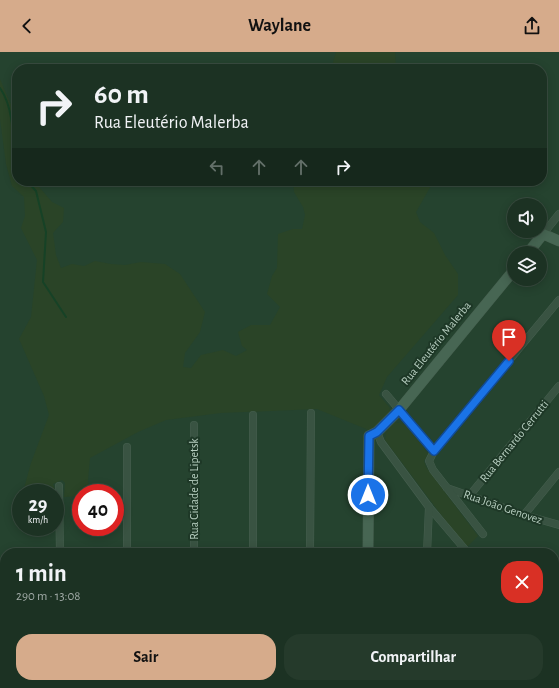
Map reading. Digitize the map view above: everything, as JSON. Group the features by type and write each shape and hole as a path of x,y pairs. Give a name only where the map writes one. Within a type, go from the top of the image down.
{"street":[{"path":"547,225 559,214"},
{"path":"547,236 559,241"},
{"name":"Rua Eleutério Malerba","path":"368,548 368,438 377,432 399,410 507,279"},
{"path":"483,534 447,488 429,461 434,451 559,300"},
{"name":"Rua Bernardo Cerrutti","path":"470,495 559,386"},
{"path":"386,394 434,451"},
{"path":"310,548 311,413"},
{"path":"253,415 253,548"},
{"name":"Rua Cidade de Lipetsk","path":"194,425 194,548"},
{"path":"377,432 381,442 429,507 464,548"},
{"path":"127,447 127,548"},
{"path":"524,515 559,472"},
{"name":"Rua João Genovez","path":"447,488 524,515 559,525"},
{"path":"427,548 429,507"},
{"path":"60,536 60,548"}],"green space":[{"path":"336,52 395,52 396,64 332,64"},
{"path":"0,79 12,107 12,186 6,164 0,119"},
{"path":"12,186 38,186 52,202 64,208 63,222 53,233 56,255 61,268 72,264 84,266 95,261 125,265 141,262 165,264 180,274 205,312 200,332 185,353 183,367 191,368 201,355 223,350 236,356 247,350 242,346 238,332 251,325 270,325 280,307 267,294 272,276 277,268 278,234 293,229 302,229 305,215 303,207 294,192 293,186 431,186 416,212 420,222 434,233 445,255 458,274 458,295 387,377 379,395 390,408 388,416 371,431 317,409 221,413 166,420 138,432 90,458 89,484 72,484 72,497 64,497 65,483 62,480 53,484 25,484 31,463 49,415 44,396 19,339 31,317 37,260 21,228 25,216 24,197"},
{"path":"393,423 405,425 414,432 428,454 424,461 426,467 478,536 466,548 385,440 386,433"}],"waterway":[{"path":"0,88 5,96 12,124"},
{"path":"32,186 36,191 46,232 43,282 66,317"}],"route":[{"path":"368,495 368,438 371,434 377,432 399,410 434,451 509,361"}]}
